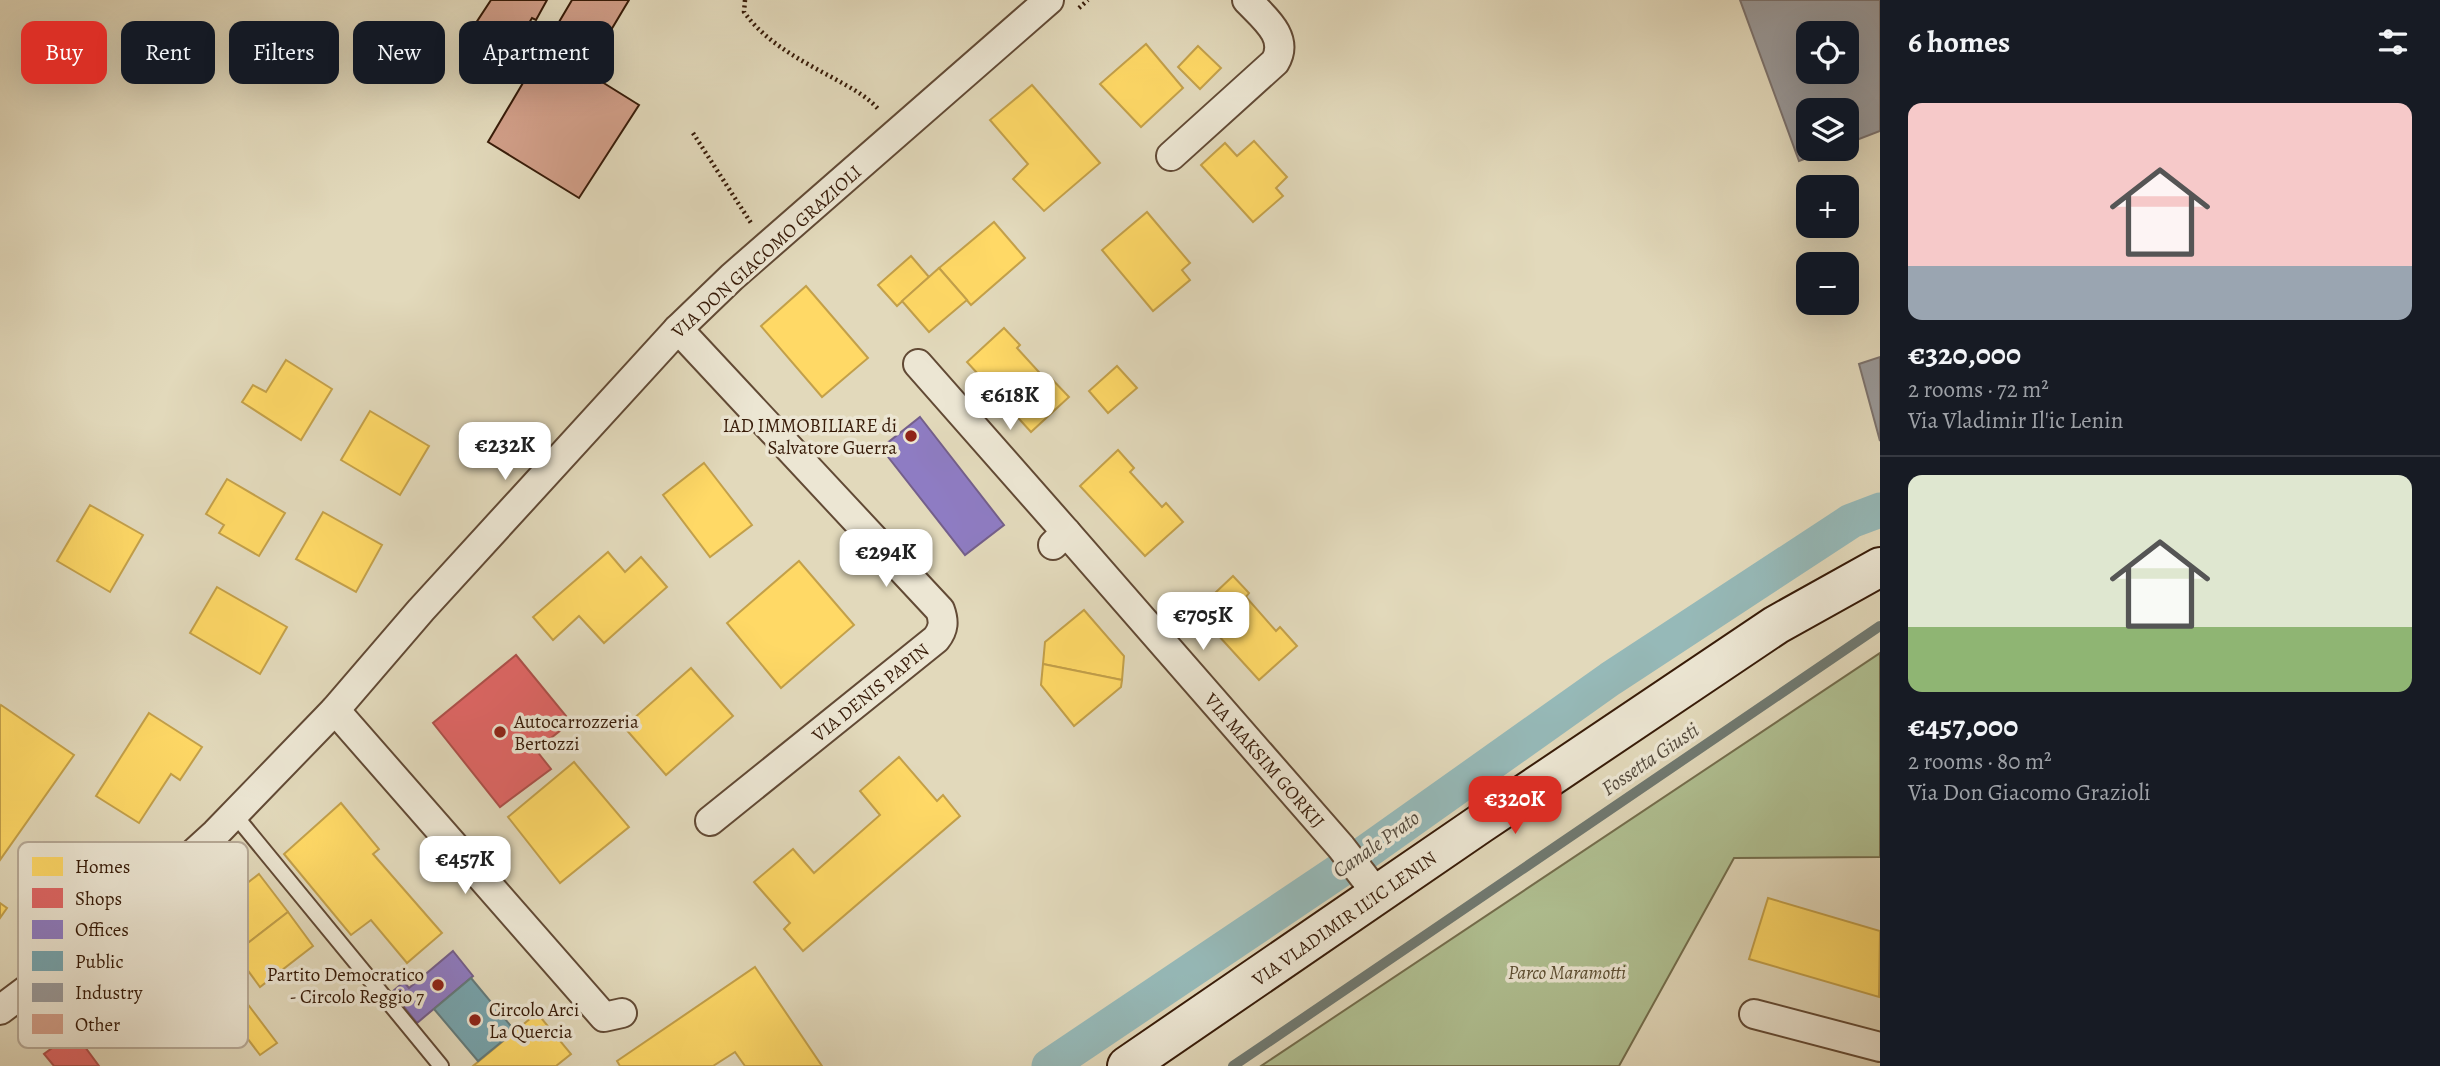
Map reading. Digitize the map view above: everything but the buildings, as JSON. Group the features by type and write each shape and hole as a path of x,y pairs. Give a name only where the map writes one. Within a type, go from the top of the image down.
{"main road":[{"name":"VIA VLADIMIR IL'IC LENIN","path":"1127,1066 1369,883 1776,625 1880,567"}],"street":[{"name":"VIA DON GIACOMO GRAZIOLI","path":"204,842 335,710 430,600 678,330 767,247 1049,0"},
{"path":"1171,156 1275,62 1279,55 1279,38 1275,30 1247,0"},
{"name":"VIA DENIS PAPIN","path":"678,330 940,610 943,618 941,632 936,639 710,821"},
{"name":"VIA MAKSIM GORKIJ","path":"918,364 1059,538 1341,847 1369,883"},
{"path":"335,710 604,1017 622,1013"},
{"name":"VIA DON GIACOMO GRAZIOLI","path":"0,1010 18,996"},
{"path":"1754,1014 1880,1047"}],"lane":[{"path":"234,814 441,1066"}],"path":[{"path":"745,0 744,12 756,29 802,61 871,100 897,133"},
{"path":"693,133 767,247"}],"green space":[{"name":"Parco Maramotti","path":"1880,653 1880,857 1734,858 1619,1066 1261,1066"}],"waterway":[{"name":"Canale Prato","path":"1049,1066 1342,869 1610,679 1851,521 1880,510"},
{"name":"Fossetta Giusti","path":"1233,1066 1880,626"}],"place":[{"name":"IAD IMMOBILIARE di Salvatore Guerra","path":"911,436"},
{"name":"Autocarrozzeria Bertozzi","path":"500,732"},
{"name":"Partito Democratico - Circolo Reggio 7","path":"438,985"},
{"name":"Circolo Arci La Quercia","path":"475,1020"}]}
